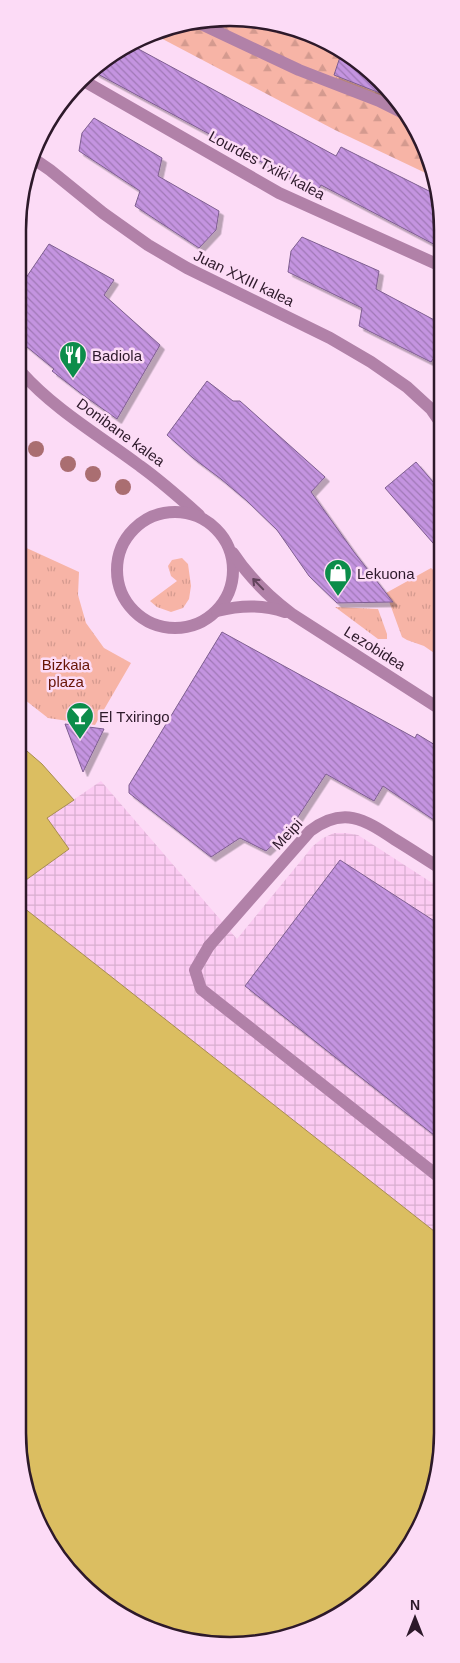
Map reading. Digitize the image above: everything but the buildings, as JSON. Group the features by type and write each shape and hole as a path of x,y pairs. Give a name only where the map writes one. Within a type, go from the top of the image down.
{"street":[{"path":"209,28 299,70 394,109"},
{"name":"Lourdes Txiki kalea","path":"89,84 279,193 434,263"},
{"name":"Juan XXIII kalea","path":"38,162 102,213 148,245 187,268 330,338 371,362 407,387 434,413"},
{"name":"Donibane kalea","path":"26,377 89,431 140,466 203,518"},
{"path":"170,511 187,512 203,518 224,537 230,549 233,565 232,582 227,597 217,611 194,625 181,628 166,628 152,624 139,617 128,606 121,594 117,580 116,565 119,551 127,535 139,523 154,515 170,511"},
{"name":"Lezobidea","path":"230,549 242,567 257,583 292,614 434,705"},
{"name":"Lezobidea","path":"217,611 235,606 254,606 274,608 292,614"},
{"name":"Meipi","path":"434,864 370,823 360,819 349,818 328,820 310,831 209,946 195,970 201,989 434,1173"}],"shaded area":[{"path":"26,750 42,764 74,800 47,818 69,849 26,880"},
{"path":"101,781 237,939 313,846 323,838 334,833 358,835 434,884 434,1231 26,910 26,880 68,849 47,818"},
{"path":"26,910 434,1231 434,1433 432,1460 427,1486 413,1523 392,1557 354,1595 320,1616 308,1621 270,1633 230,1637 190,1633 152,1621 140,1616 106,1595 86,1577 68,1557 47,1523 42,1511 30,1473 26,1433"}],"green space":[{"path":"230,26 257,28 283,33 320,47 354,68 392,106 413,140 426,173 335,130 161,38 190,30"},
{"name":"Bizkaia plaza","path":"26,548 79,572 78,595 86,623 104,648 131,663 95,725 48,718 26,701"},
{"path":"182,558 188,564 191,586 189,599 183,608 171,612 157,607 150,601 177,581 171,576 168,566 172,560"},
{"path":"431,568 434,571 434,653 424,646 402,637 386,593"},
{"path":"335,607 378,609 387,639 378,639"}],"place":[{"name":"Badiola","path":"73,379"},
{"name":"Lekuona","path":"338,597"},
{"name":"El Txiringo","path":"80,740"}]}
